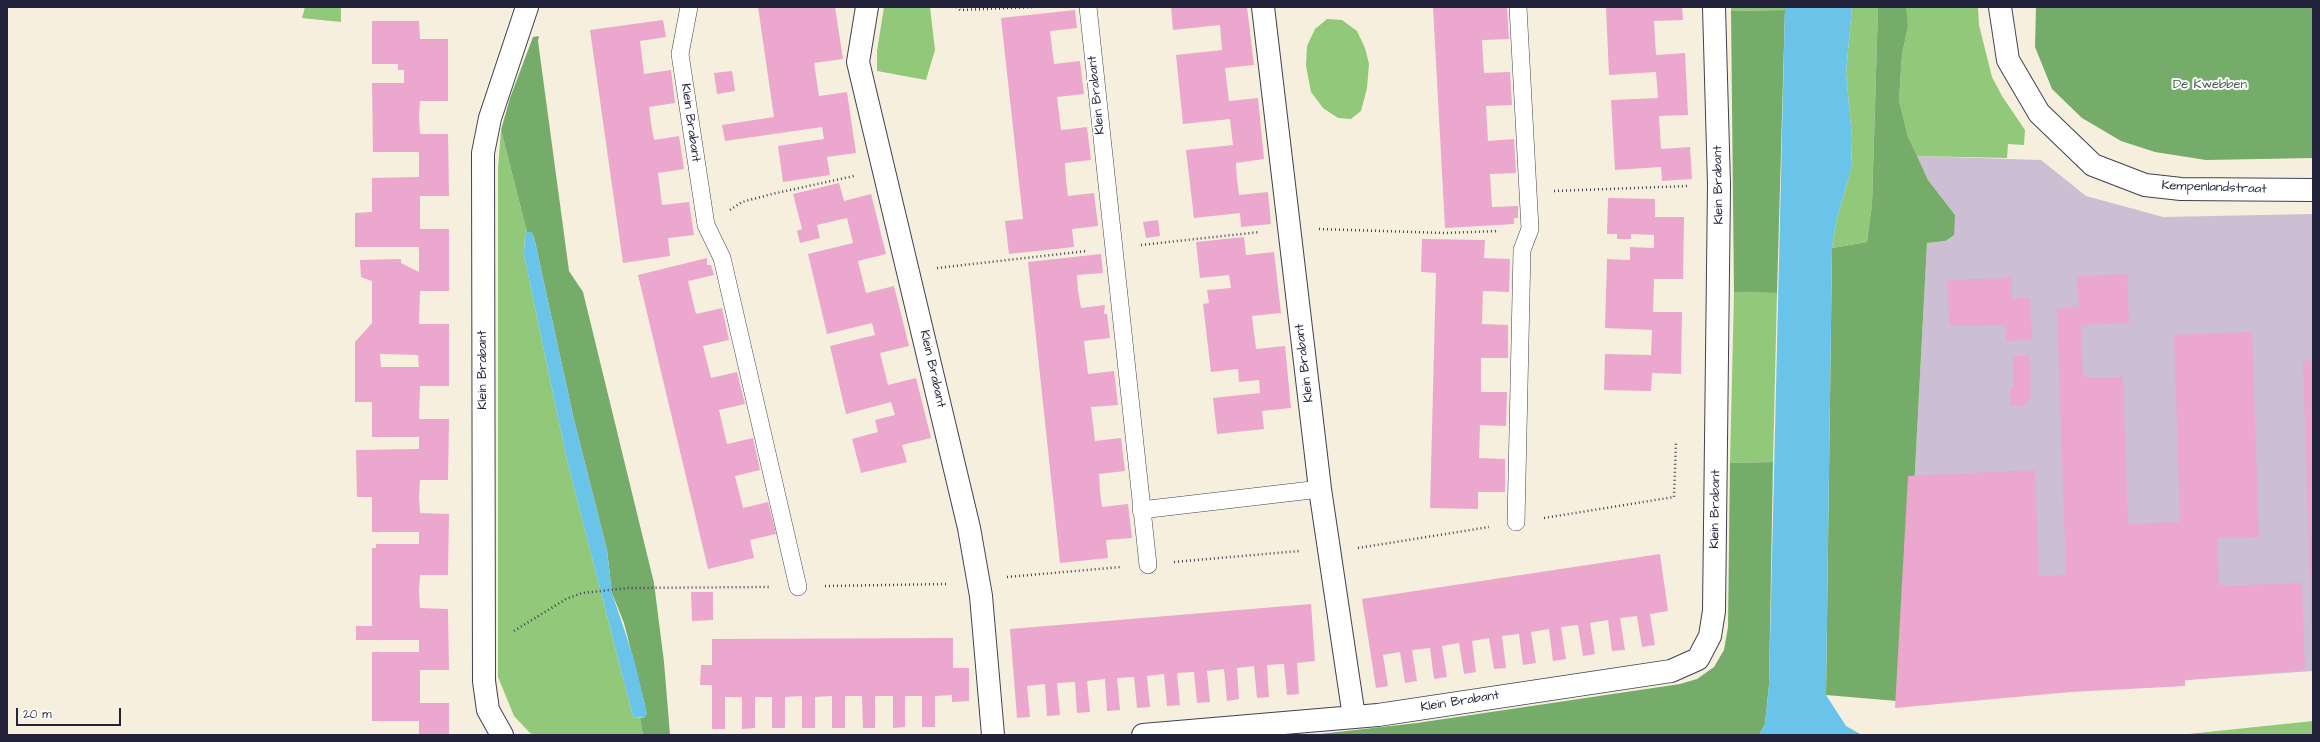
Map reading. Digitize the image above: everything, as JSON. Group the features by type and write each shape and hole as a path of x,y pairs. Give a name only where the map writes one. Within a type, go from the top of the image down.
{"street":[{"name":"Klein Brabant","path":"502,735 488,710 484,681 483,153 490,118 527,7"},
{"name":"Klein Brabant","path":"867,7 858,62 969,528 981,596 993,735"},
{"name":"Klein Brabant","path":"1263,7 1320,489 1354,717"},
{"name":"Klein Brabant","path":"1143,735 1354,717 1671,671 1698,659 1710,636 1714,611 1720,185 1714,7"},
{"name":"Kempenlandstraat","path":"2000,7 2008,60 2039,113 2093,165 2145,185 2182,189 2313,190"}],"lane":[{"name":"Klein Brabant","path":"688,7 680,54 706,225 722,258 798,587"},
{"name":"Klein Brabant","path":"1088,7 1148,565"},
{"path":"1516,522 1522,250 1530,229 1518,7"},
{"path":"1142,510 1320,489"}],"path":[{"path":"956,7 960,10 1035,7"},
{"path":"706,225 742,202 772,194 884,170"},
{"path":"1528,192 1720,185"},
{"path":"908,271 1289,228 1444,233 1530,229"},
{"path":"484,650 566,599 582,593 628,588"}],"shaded area":[{"path":"1916,156 2041,160 2086,196 2163,217 2313,214 2313,671 1908,700 1905,659 1927,243 1945,241 1955,215 1928,180"}],"green space":[{"path":"305,7 341,7 341,22 302,18"},
{"path":"884,7 930,7 935,50 926,80 877,71 877,51"},
{"path":"1731,7 1785,7 1785,10 1731,11"},
{"path":"1852,7 1878,7 1872,204 1867,242 1832,248 1836,222 1851,169 1852,137 1846,73"},
{"path":"1878,7 1906,8 1908,26 1902,55 1899,100 1908,137 1928,180 1955,215 1954,235 1945,241 1927,243 1905,659 1897,701 1826,695 1832,248 1867,242 1872,204"},
{"path":"1904,7 1978,7 1979,25 1992,77 2002,96 2025,130 2024,145 2008,144 2007,158 1916,156 1908,137 1899,100 1902,55 1908,26"},
{"name":"De Kwebben","path":"2036,7 2313,7 2313,158 2206,160 2155,152 2121,141 2082,118 2052,89 2035,47"},
{"path":"1785,10 1777,293 1734,292 1731,11"},
{"path":"1327,19 1342,20 1357,31 1365,48 1369,64 1367,88 1361,111 1351,119 1338,118 1323,108 1311,92 1306,66 1307,46 1315,29"},
{"path":"539,36 538,41 569,271 583,292 654,583 664,662 670,735 643,735 640,718 645,717 645,705 624,623 612,593 607,550 574,420 534,237 531,232 527,232 501,130 510,98 533,37"},
{"path":"501,130 527,232 525,234 524,255 567,460 632,713 634,718 640,718 643,735 536,735 530,733 514,716 498,677 498,168"},
{"path":"1734,292 1777,293 1773,462 1730,463"},
{"path":"1773,462 1769,685 1765,724 1759,735 1311,735 1417,723 1680,684 1697,679 1714,667 1724,650 1728,627 1730,463"},
{"path":"2313,721 2313,735 2179,735"}],"water":[{"path":"1785,7 1852,7 1846,73 1852,137 1851,169 1836,222 1832,248 1826,695 1846,726 1862,735 1759,735 1765,724 1769,685"},
{"path":"527,232 531,232 534,237 574,420 607,550 612,593 634,659 647,713 645,717 634,718 632,713 567,460 524,255 525,234"}],"building":[{"path":"758,7 835,7 843,59 814,63 819,96 847,92 856,153 827,157 830,175 783,182 778,146 824,139 822,127 725,141 722,125 774,117"},
{"path":"1171,7 1247,7 1254,65 1225,68 1229,101 1258,98 1264,159 1236,163 1237,179 1239,195 1268,192 1271,224 1241,227 1240,213 1194,218 1186,150 1233,145 1230,119 1183,124 1176,55 1222,50 1220,25 1173,30"},
{"path":"1433,7 1507,7 1509,39 1482,40 1484,73 1510,72 1512,105 1486,106 1488,141 1514,139 1516,173 1490,174 1492,207 1518,206 1518,218 1514,218 1514,224 1445,228"},
{"path":"1606,7 1682,7 1683,20 1654,21 1656,55 1685,53 1688,115 1659,116 1661,149 1690,147 1692,179 1662,181 1661,167 1615,170 1611,100 1658,98 1656,72 1609,75"},
{"path":"1075,10 1077,28 1050,31 1054,64 1080,61 1084,94 1057,97 1061,130 1087,127 1091,160 1065,163 1068,196 1094,193 1098,226 1072,229 1074,247 1009,254 1005,221 1023,219 1001,18"},
{"path":"663,20 666,37 640,41 644,74 671,70 675,103 649,107 651,123 654,140 679,136 684,169 658,173 662,205 689,202 694,235 668,238 670,256 623,263 590,30"},
{"path":"372,21 419,21 420,39 448,39 448,101 420,101 419,117 420,134 448,134 449,196 420,196 420,229 449,229 449,291 420,291 419,324 449,324 449,386 420,386 419,419 449,419 448,480 420,480 419,497 420,513 449,514 448,575 420,575 419,592 420,608 448,609 449,670 420,670 420,703 449,703 449,735 419,735 419,721 372,721 372,652 419,652 419,640 356,640 356,626 372,626 372,548 376,548 376,544 419,544 419,532 372,532 372,497 357,497 356,450 419,449 419,437 372,437 372,402 355,402 355,342 372,323 372,281 361,277 360,260 401,259 401,263 419,272 419,247 355,247 355,213 372,212 372,178 419,177 419,152 373,152 372,83 404,83 404,70 398,70 398,64 372,64","holes":["380,354 418,355 419,367 381,367"]},
{"path":"732,71 735,91 717,94 714,73"},
{"path":"839,183 844,201 871,194 886,254 858,261 866,293 894,286 909,346 880,353 888,385 916,378 931,438 902,445 907,462 861,473 852,439 878,432 875,420 895,415 891,402 846,414 830,346 875,335 872,323 827,334 808,254 853,243 847,218 817,225 820,238 800,243 797,231 802,229 793,194"},
{"path":"1608,198 1655,199 1655,217 1684,217 1683,279 1654,279 1653,312 1682,312 1681,374 1652,373 1651,391 1604,390 1605,354 1651,355 1652,330 1605,328 1607,259 1630,260 1630,247 1654,248 1654,235 1631,234 1631,239 1617,239 1617,234 1607,234"},
{"path":"1158,220 1160,236 1146,238 1143,222"},
{"path":"1244,237 1246,255 1274,252 1281,313 1252,316 1256,349 1285,346 1291,408 1262,411 1264,429 1217,434 1213,398 1260,393 1259,380 1239,382 1238,369 1211,372 1203,304 1209,303 1207,290 1231,288 1229,275 1200,278 1196,242"},
{"path":"1422,239 1485,240 1484,258 1510,259 1509,292 1483,291 1482,324 1508,325 1508,358 1481,358 1481,392 1507,392 1506,426 1480,425 1479,458 1505,459 1505,492 1478,492 1478,509 1430,508 1436,273 1421,272"},
{"path":"1101,254 1103,273 1077,275 1078,291 1081,308 1105,305 1104,314 1107,314 1110,338 1084,341 1086,358 1088,374 1114,371 1118,405 1091,407 1095,441 1121,438 1125,471 1099,474 1100,491 1102,507 1128,504 1132,538 1106,540 1108,558 1060,563 1028,262"},
{"path":"707,258 707,265 711,265 714,275 688,281 696,314 722,308 729,340 703,346 711,378 737,372 745,404 719,410 727,444 753,438 760,470 735,476 743,508 768,502 776,534 750,540 754,558 708,569 638,275"},
{"path":"2127,274 2129,323 2081,325 2083,377 2123,377 2128,524 2180,522 2174,335 2252,332 2259,537 2217,538 2219,586 2302,583 2305,670 2185,680 2185,686 2071,692 1895,708 1908,476 2035,470 2039,576 2066,575 2057,308 2079,307 2077,276"},
{"path":"2011,278 2012,298 2030,298 2032,340 2006,341 2006,325 1949,326 1948,280"},
{"path":"2013,356 2030,356 2031,395 2026,405 2011,406 2010,388 2013,388"},
{"path":"2313,360 2313,639 2312,639 2303,361"},
{"path":"1660,554 1668,611 1650,614 1655,645 1642,647 1637,616 1620,618 1625,650 1612,651 1608,620 1590,623 1595,654 1583,656 1578,625 1561,627 1566,659 1553,661 1549,629 1531,632 1536,663 1523,665 1519,634 1502,636 1506,668 1494,669 1489,638 1472,641 1476,672 1464,674 1459,643 1442,646 1447,677 1434,679 1430,648 1412,650 1417,681 1405,683 1400,652 1383,655 1388,686 1376,688 1362,599"},
{"path":"691,592 713,592 713,620 692,621"},
{"path":"1311,604 1315,661 1297,663 1299,694 1287,695 1284,664 1267,665 1269,697 1257,698 1254,666 1237,668 1239,699 1227,701 1224,669 1207,671 1210,702 1197,703 1194,672 1177,673 1180,705 1167,706 1164,674 1147,676 1150,707 1137,708 1134,677 1117,678 1120,710 1107,711 1105,679 1087,681 1090,712 1077,713 1075,682 1057,683 1060,715 1047,716 1045,684 1027,686 1030,717 1017,718 1010,629"},
{"path":"953,638 953,668 969,668 969,701 952,702 952,695 935,696 935,727 922,727 922,696 905,696 905,727 893,728 893,696 875,696 875,728 863,728 862,696 845,696 845,728 832,728 832,696 815,697 815,728 802,728 802,696 785,697 785,728 772,728 772,697 755,697 755,728 742,729 742,697 725,697 725,729 712,729 712,685 700,685 701,665 712,665 712,639"}]}
